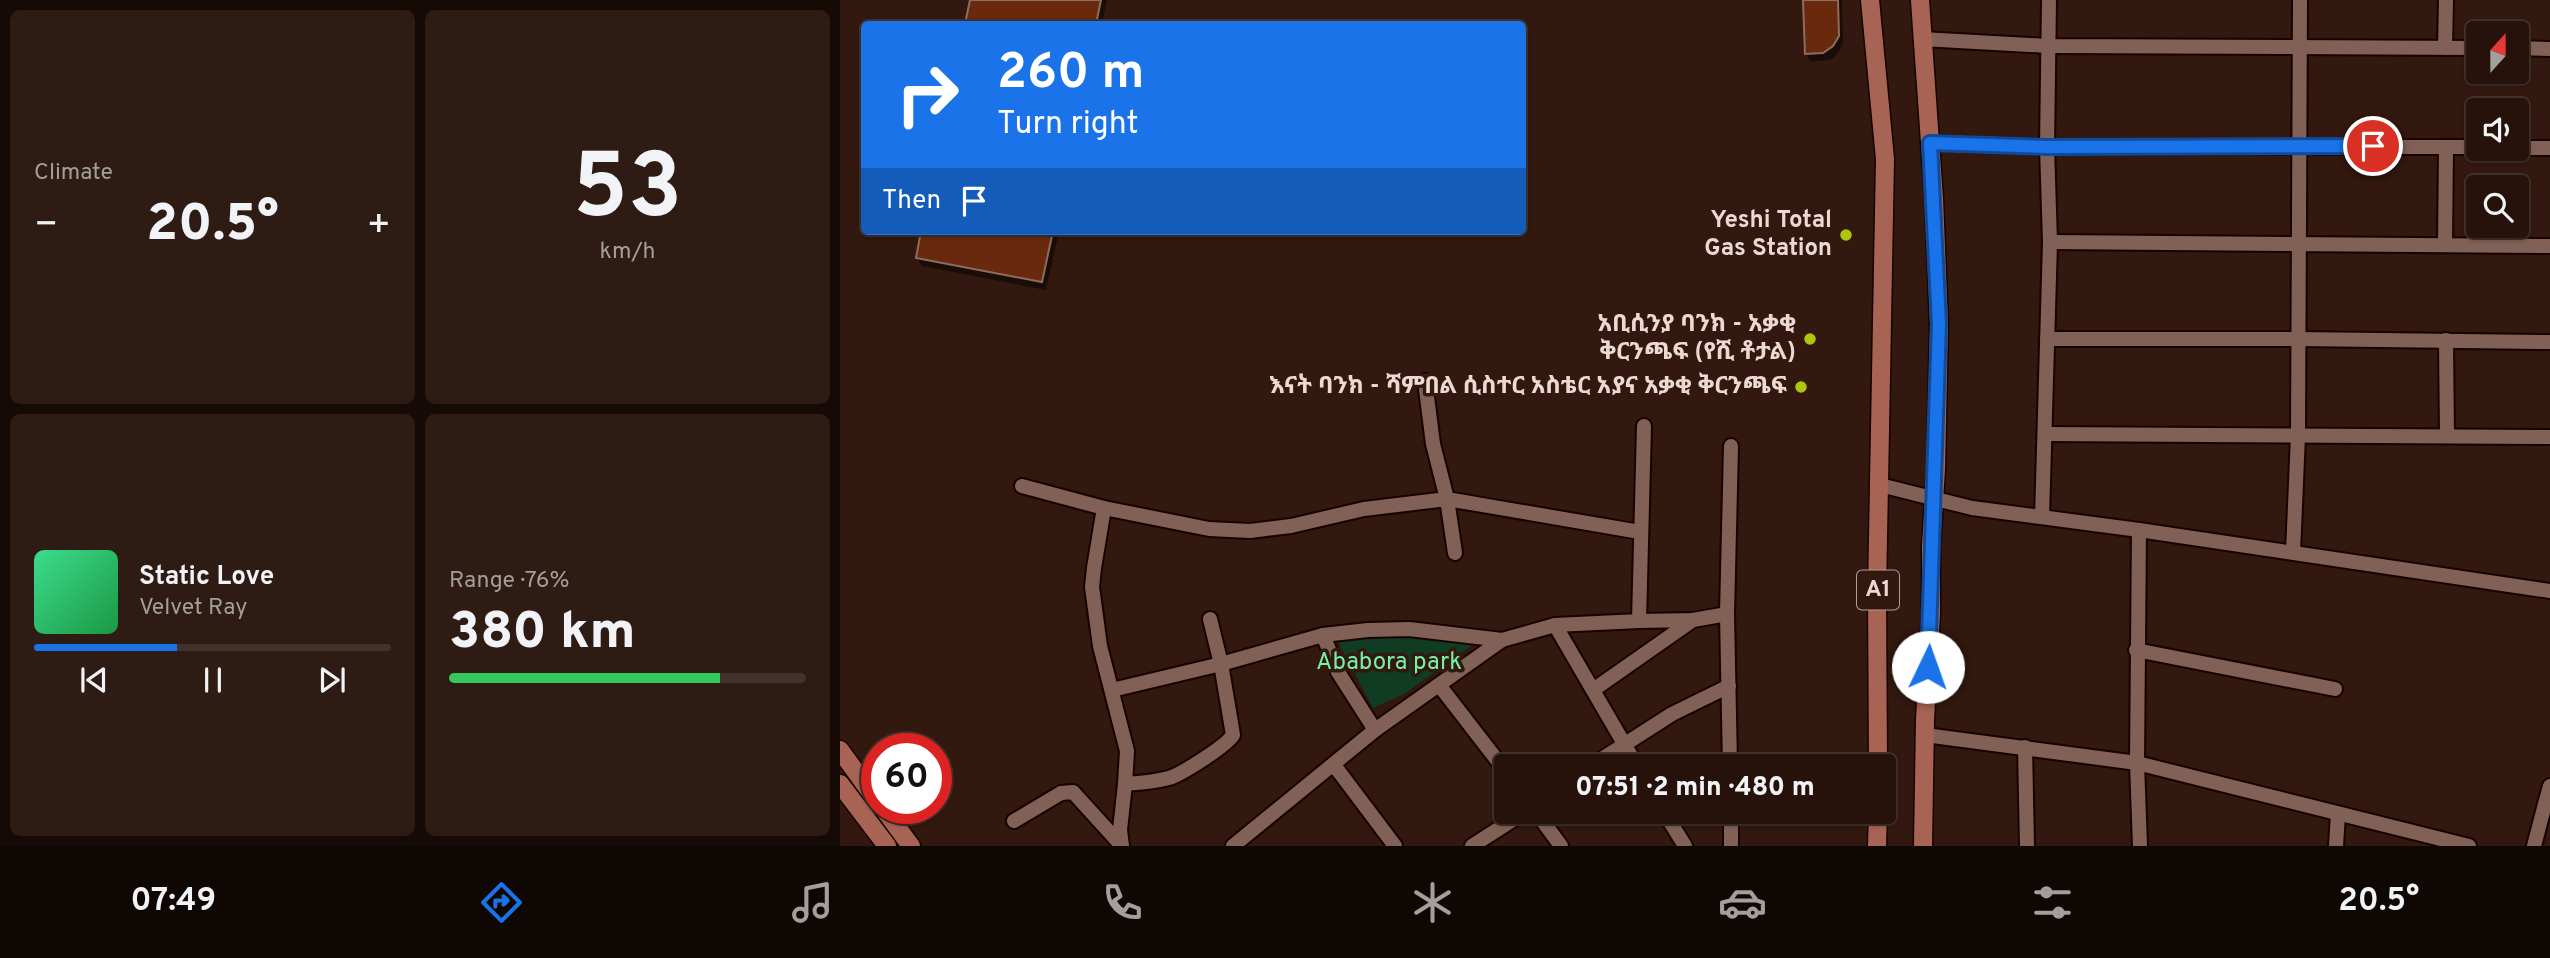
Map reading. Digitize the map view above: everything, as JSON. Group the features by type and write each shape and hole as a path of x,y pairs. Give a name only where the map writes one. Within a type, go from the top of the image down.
{"main road":[{"name":"A1","path":"1870,0 1885,159 1877,592 1878,754"},
{"name":"A1","path":"1920,0 1939,324 1923,846"},
{"path":"840,750 861,779"},
{"path":"840,784 887,846"},
{"path":"895,824 911,846"},
{"path":"1877,846 1878,824"}],"street":[{"path":"2042,517 2050,242 2047,147 2049,0"},
{"path":"2293,552 2298,436 2300,0"},
{"path":"2445,48 2446,0"},
{"path":"1922,38 2049,46 2466,48"},
{"path":"2529,48 2550,48"},
{"path":"1930,143 2047,147 2466,147"},
{"path":"2445,244 2446,147"},
{"path":"2529,148 2550,148"},
{"path":"2050,242 2550,246"},
{"path":"2047,339 2550,342"},
{"path":"2446,340 2447,436"},
{"path":"1426,381 1433,444 1447,499 1455,553"},
{"path":"1639,621 1644,426"},
{"path":"2045,434 2550,438"},
{"path":"1730,754 1727,614 1731,446"},
{"path":"1880,485 1972,508 2293,552 2550,592"},
{"path":"1022,486 1104,508 1209,529 1250,531 1290,526 1364,509 1447,499 1640,532"},
{"path":"1014,821 1061,793 1073,792 1122,846 1120,830 1127,751 1100,646 1093,587 1104,508"},
{"path":"2139,530 2136,650 2140,846"},
{"path":"1233,846 1375,730 1502,640 1555,625 1693,620 1727,614"},
{"path":"1125,784 1173,777 1230,740 1234,729 1210,619"},
{"path":"1593,690 1693,620"},
{"path":"1555,625 1630,754"},
{"path":"1112,690 1221,664 1323,635 1409,629 1502,640"},
{"path":"1323,635 1338,672 1375,730"},
{"path":"2136,650 2335,689"},
{"path":"1439,685 1494,756"},
{"path":"1609,754 1672,714 1729,687"},
{"path":"1925,735 2137,763 2469,846"},
{"path":"2025,747 2027,846"},
{"path":"1334,765 1395,846"},
{"path":"2534,846 2548,805 2550,786"},
{"path":"2336,846 2338,814"},
{"path":"1472,846 1506,824"},
{"path":"1545,824 1561,846"},
{"path":"1671,824 1685,846"},
{"path":"1731,824 1731,846"}],"green space":[{"name":"Ababora park","path":"1362,631 1477,642 1404,694 1373,708 1334,634"}],"building":[{"path":"970,0 1101,0 1097,21 966,21"},
{"path":"1803,0 1838,0 1839,36 1833,46 1823,53 1805,54"},
{"path":"920,235 1052,235 1042,282 916,258"}],"place":[{"name":"Yeshi Total Gas Station","path":"1846,235"},
{"name":"አቢሲንያ ባንክ - አቃቂ ቅርንጫፍ (የሺ ቶታል)","path":"1810,339"},
{"name":"እናት ባንክ - ሻምበል ሲስተር አስቴር አያና አቃቂ ቅርንጫፍ","path":"1801,387"}],"route":[{"path":"1928,667 1939,324 1930,143 2047,147 2373,146"}]}
